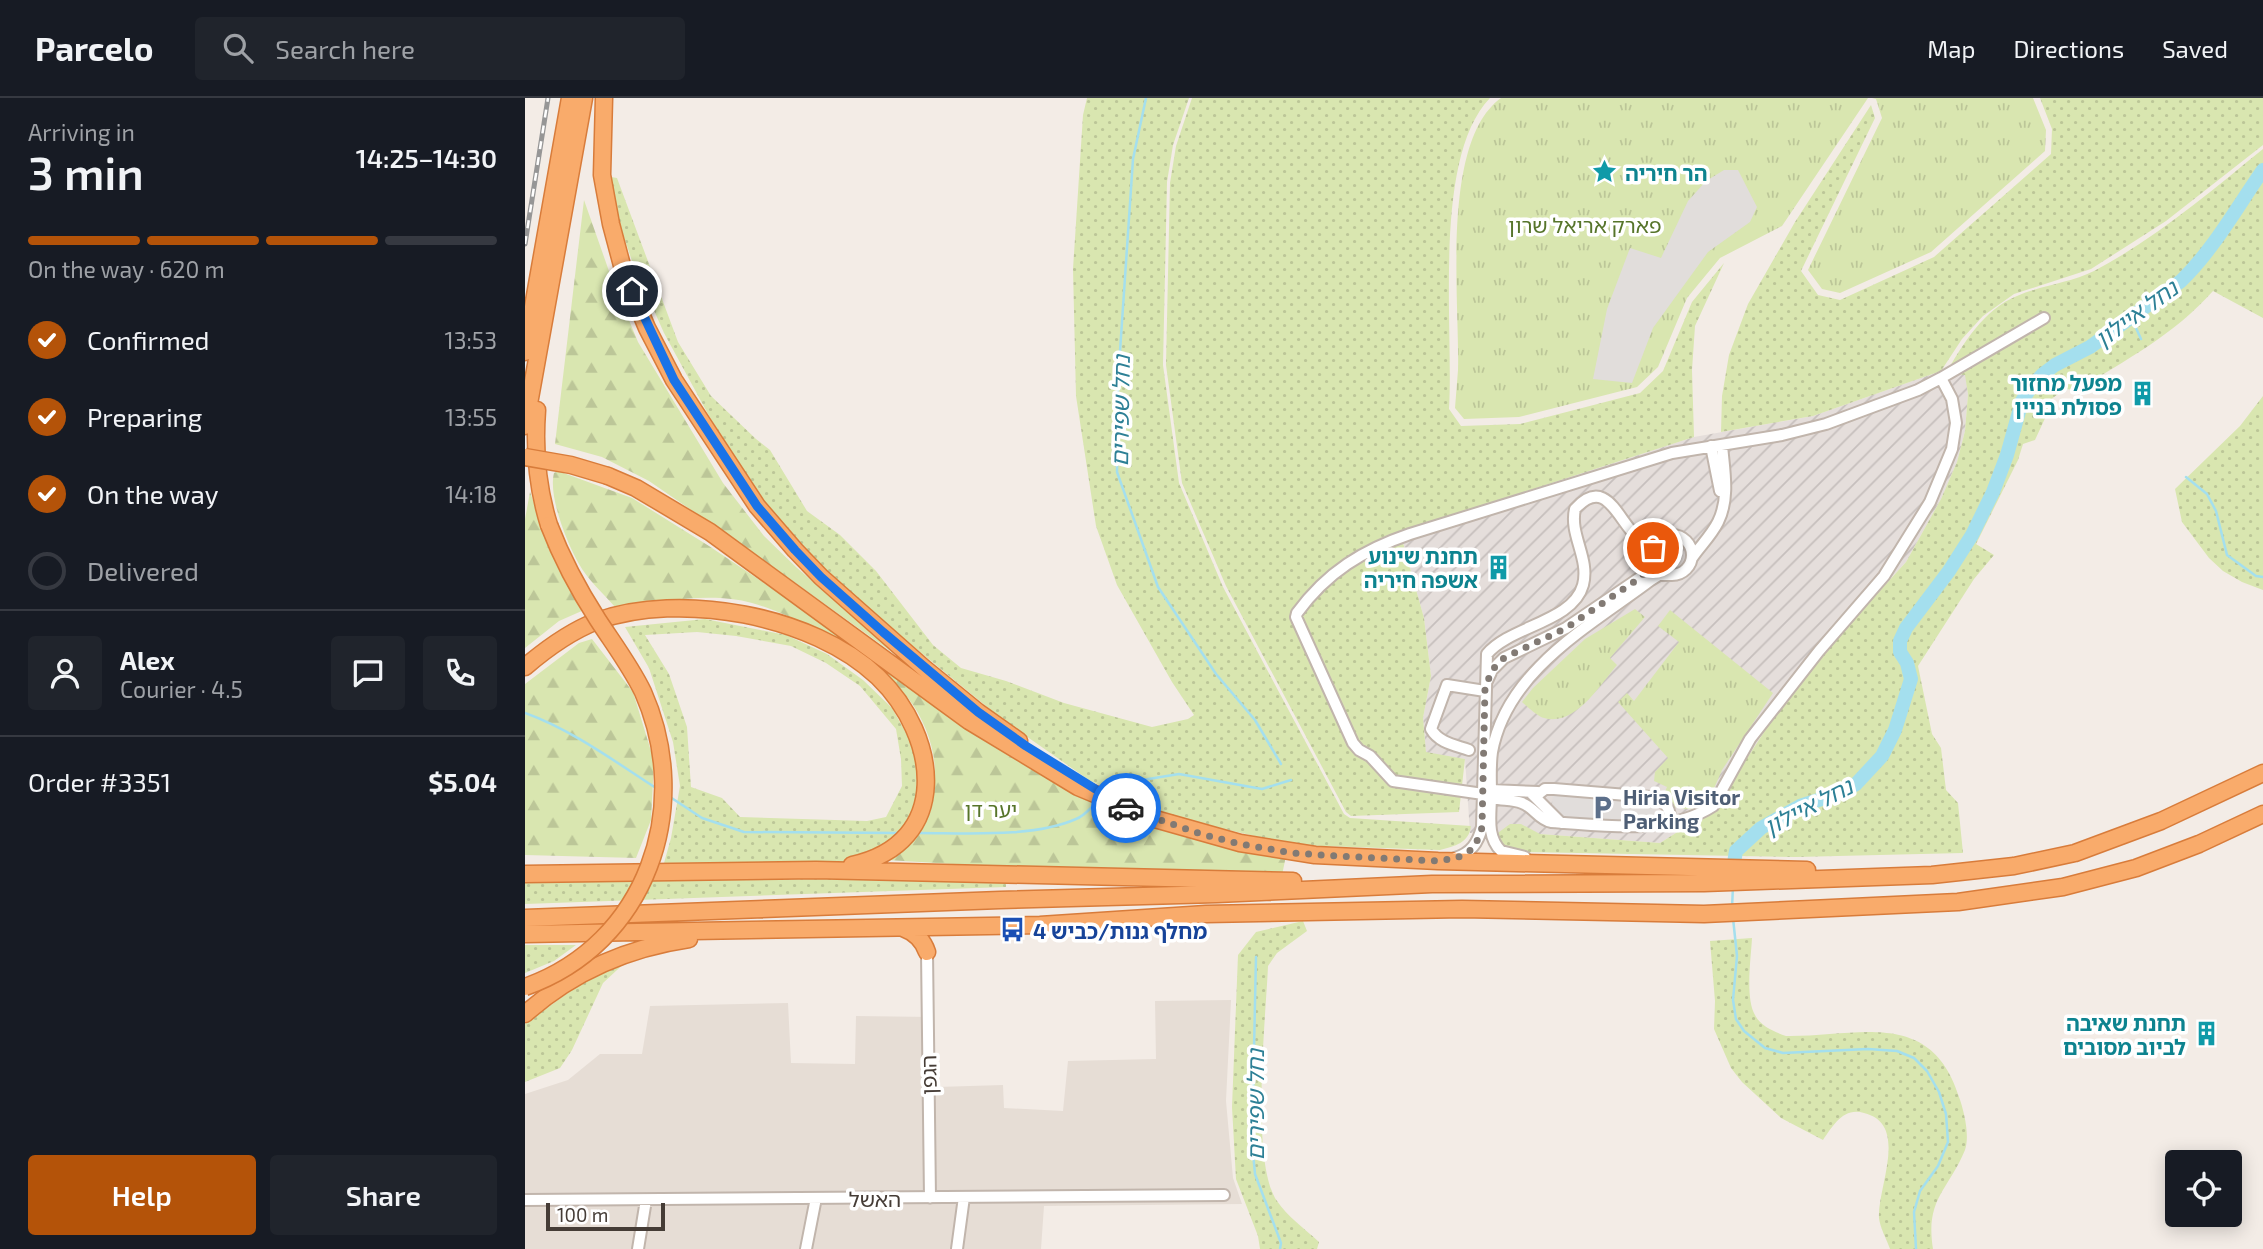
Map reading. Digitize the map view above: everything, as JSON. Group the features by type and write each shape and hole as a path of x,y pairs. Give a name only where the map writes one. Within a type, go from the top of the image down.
{"highway":[{"path":"525,352 570,98"},
{"path":"525,426 584,98"},
{"path":"604,98 602,175 624,272 647,328 674,380 757,506 773,527 821,577 924,668 978,712 1026,746 1118,805"},
{"path":"525,987 545,980 582,957 617,923 637,894 651,861 661,825 665,796 660,748 643,692 569,572 549,525 539,487 534,448 544,315"},
{"path":"525,457 571,465 636,488 710,532 969,721 1054,775 1118,805 1201,834 1268,849 1315,855 1556,863 1704,875"},
{"path":"525,667 568,636 598,621 655,610 698,609 745,613 778,622 826,642 863,665 885,684 907,716 924,761 927,788 916,820 891,850 864,862 816,870"},
{"path":"525,918 1704,875 1932,874 2014,866 2075,853 2161,821 2263,773"},
{"path":"525,934 1040,925 1206,914 1462,909 1704,914 1958,902 2063,887 2136,868 2199,844 2263,814"},
{"path":"525,874 816,870 1432,884"},
{"path":"927,952 933,937 950,925"},
{"path":"900,927 917,936 927,952"},
{"path":"525,1014 575,977 642,948 696,938 810,928"}],"street":[{"path":"1941,378 1952,399 1956,423 1952,449 1930,502 1884,576 1762,723 1750,739 1713,806 1702,813 1649,826 1542,820 1534,810 1524,804 1488,794 1393,782 1370,756 1353,743 1298,624 1297,613 1315,590 1336,572 1378,546 1672,453 1782,435 1826,424 1918,390 2044,318"},
{"path":"1438,861 1465,855 1476,844 1488,794 1492,753 1501,724 1516,692 1591,622 1658,575 1684,571 1719,519 1717,445"},
{"path":"1556,863 1500,851 1491,837 1485,690 1487,654 1493,648 1564,609 1576,598 1583,586 1583,561 1573,524 1575,509 1580,504 1593,498 1608,502 1615,507 1637,540 1645,544 1666,536 1690,539 1705,536 1719,519"},
{"path":"1678,536 1687,542 1692,558"},
{"path":"1485,690 1492,670 1504,658 1556,634 1641,577 1649,566 1656,542"},
{"path":"1652,555 1657,568 1668,575"},
{"path":"1469,750 1434,735 1431,729 1432,720 1447,685 1485,690"},
{"path":"1488,794 1534,793 1554,789 1651,797 1660,799 1667,805 1671,814 1670,822"},
{"path":"1534,793 1534,810"},
{"path":"1534,793 1560,823"},
{"name":"הגפן","path":"927,952 930,1198"},
{"name":"האשל","path":"525,1200 1224,1195"},
{"path":"957,1249 964,1197"},
{"path":"806,1249 815,1198"},
{"path":"638,1249 646,1200"}],"shaded area":[{"path":"1724,170 1738,170 1757,207 1750,222 1708,252 1653,328 1632,383 1593,379 1607,309 1630,248 1661,258 1688,201 1706,181"},
{"path":"1941,371 1966,375 1968,394 1965,431 1957,462 1941,499 1906,562 1854,618 1779,709 1714,809 1660,843 1540,834 1470,833 1465,759 1426,753 1423,718 1431,676 1424,618 1400,532 1694,437 1813,416"},
{"name":"Hiria Visitor Parking","path":"1553,789 1655,795 1653,827 1551,821"},
{"path":"1231,1000 1226,1101 1233,1178 1242,1204 1044,1206 1041,1249 525,1249 525,1094 568,1080 600,1054 642,1054 650,1006 788,1003 791,1063 855,1064 856,1016 932,1017 937,1087 1003,1085 1004,1108 1063,1111 1068,1061 1156,1059 1155,1001"}],"green space":[{"path":"1087,98 1189,98 1173,145 1167,182 1163,365 1179,483 1223,587 1344,814 1350,818 1471,826 1464,840 1456,845 1440,850 1294,845 1155,813 1089,780 1003,720 836,583 752,487 664,333 632,261 613,204 611,177 617,178 678,342 711,396 770,450 807,511 840,535 876,571 933,645 961,668 1006,681 1064,703 1152,727 1188,719 1194,715 1172,682 1117,585 1096,526 1076,396 1073,269 1083,115"},
{"path":"1192,98 1490,98 1472,125 1460,161 1453,201 1449,291 1449,409 1461,426 1520,424 1640,393 1663,371 1692,302 1724,263 1695,326 1692,370 1694,437 1400,532 1424,618 1431,676 1423,718 1426,752 1465,759 1459,812 1351,816 1346,812 1226,586 1182,483 1166,365 1170,183 1176,146"},
{"name":"פארק אריאל שרון","path":"1501,98 1868,98 1782,226 1720,258 1687,298 1658,367 1637,387 1519,417 1464,419 1455,408 1458,370 1457,225 1461,186 1469,150 1482,120"},
{"path":"1872,98 2033,98 2046,130 2045,151 1931,252 1840,293 1822,289 1808,270 1882,118 1876,99"},
{"path":"2040,98 2263,98 2263,145 2166,221 2091,269 2014,294 1983,316 1962,339 1941,371 1813,416 1721,432 1722,396 1729,355 1748,304 1795,222 1871,105 1875,118 1801,271 1818,295 1840,300 1934,257 2051,154 2052,129"},
{"path":"2263,149 2263,318 2213,291 2183,320 2149,345 2077,390 2065,389 2050,400 2047,414 2035,440 2023,444 2018,460 1976,544 1994,555 1974,579 1918,666 1932,734 1941,748 1946,790 1958,803 1963,853 1796,857 1520,852 1505,849 1495,835 1510,824 1521,824 1540,834 1660,843 1714,809 1779,709 1906,562 1941,499 1957,462 1965,431 1968,394 1965,375 1946,373 1975,328 2005,302 2027,292 2085,275 2117,258 2181,214"},
{"path":"584,200 638,342 723,483 764,536 900,658 649,481 602,457 555,444"},
{"path":"2263,396 2263,590 2223,571 2209,558 2182,522 2175,489 2240,426"},
{"name":"יער דן","path":"558,471 632,498 709,546 1059,782 1286,856 1282,875 1068,871 887,860 925,823 934,795 935,767 931,746 924,726 908,698 878,669 836,641 791,618 752,603 701,598 615,607 586,575 569,544 554,494 554,473"},
{"path":"530,492 552,552 584,610 559,621 525,648 525,519"},
{"path":"1635,609 1645,617 1610,658 1617,665 1586,702 1566,716 1555,719 1544,718 1522,702 1533,688 1585,639"},
{"path":"1670,610 1773,693 1722,770 1709,800 1698,808 1673,807 1664,794 1667,787 1654,781 1655,772 1668,758 1618,702 1627,693 1634,701 1679,642 1658,626"},
{"path":"705,619 786,635 827,654 863,680 892,708 910,740 921,771 917,801 909,824 895,839 864,855 842,862 664,863 680,786 673,742 649,668 625,627","holes":["697,632 791,646 826,663 860,686 896,729 902,786 886,817 867,821 740,817 722,798 691,787 687,727 669,674 645,635"]},
{"path":"592,639 633,692 654,761 651,820 636,858 525,855 525,684 579,643"},
{"path":"1006,878 1006,887 525,904 525,881"},
{"path":"1303,921 1307,931 1277,953 1268,966 1262,1123 1269,1182 1277,1201 1319,1242 1317,1249 1260,1249 1258,1236 1236,1179 1232,1107 1238,955 1256,932"},
{"path":"1752,938 1750,999 1757,1019 1764,1025 1786,1036 1865,1032 1889,1033 1911,1038 1930,1050 1946,1069 1963,1109 1967,1130 1966,1144 1935,1207 1931,1232 1933,1249 1890,1249 1879,1218 1888,1143 1885,1130 1878,1119 1857,1112 1844,1115 1823,1140 1781,1118 1742,1082 1731,1068 1714,1029 1715,1001 1710,941"},
{"path":"525,945 576,945 554,961 525,973"},
{"path":"630,958 603,983 572,1050 560,1068 525,1082 525,1024 576,987"}],"waterway":[{"name":"נחל שפירים","path":"1146,98 1133,159 1118,381 1117,472 1158,587 1216,674 1255,720 1281,764"},
{"name":"נחל איילון","path":"1734,863 1736,851 1761,828 1800,806 1843,792 1856,784 1882,756 1895,730 1911,679 1907,663 1900,652 1900,641 1906,628 1972,535 1993,492 2007,455 2022,401 2031,387 2055,365 2090,347 2181,281 2215,242 2263,170"},
{"path":"2131,317 2141,339"},
{"path":"2186,477 2207,494 2216,511 2227,555 2256,576 2263,577"},
{"path":"525,713 576,737 656,788"},
{"path":"1118,784 1179,774 1262,789 1291,780"},
{"path":"667,795 702,818 744,832 897,833"},
{"path":"919,833 999,833 1040,829 1078,818 1093,806"},
{"name":"נחל איילון","path":"1732,908 1733,886"},
{"name":"נחל איילון","path":"1733,918 1737,956 1733,1000 1736,1019 1744,1031 1765,1048 1783,1053 1868,1049 1897,1051 1914,1058 1927,1071 1939,1092 1946,1114 1948,1142 1938,1166 1920,1191 1914,1212 1916,1249"},
{"name":"נחל שפירים","path":"1256,957 1252,1142 1255,1174 1281,1243 1280,1249"}],"railway":[{"path":"525,244 548,98"}],"way so far":[{"path":"1126,808 1217,838 1293,853 1438,861 1465,855 1476,844 1482,827 1485,688 1492,670 1504,658 1556,634 1641,577 1649,566 1653,548"}],"place":[{"name":"הר חיריה","path":"1605,172"},
{"name":"מפעל מחזור פסולת בניין","path":"2142,394"},
{"name":"תחנת שינוע אשפה חיריה","path":"1498,567"},
{"name":"Hiria Visitor Parking","path":"1603,808"},
{"name":"מחלף גנות/כביש 4","path":"1013,930"},
{"name":"תחנת שאיבה לביוב מסובים","path":"2206,1034"}],"route":[{"path":"632,291 647,328 674,380 737,478 773,527 821,577 978,712 1026,746 1126,808"}]}
